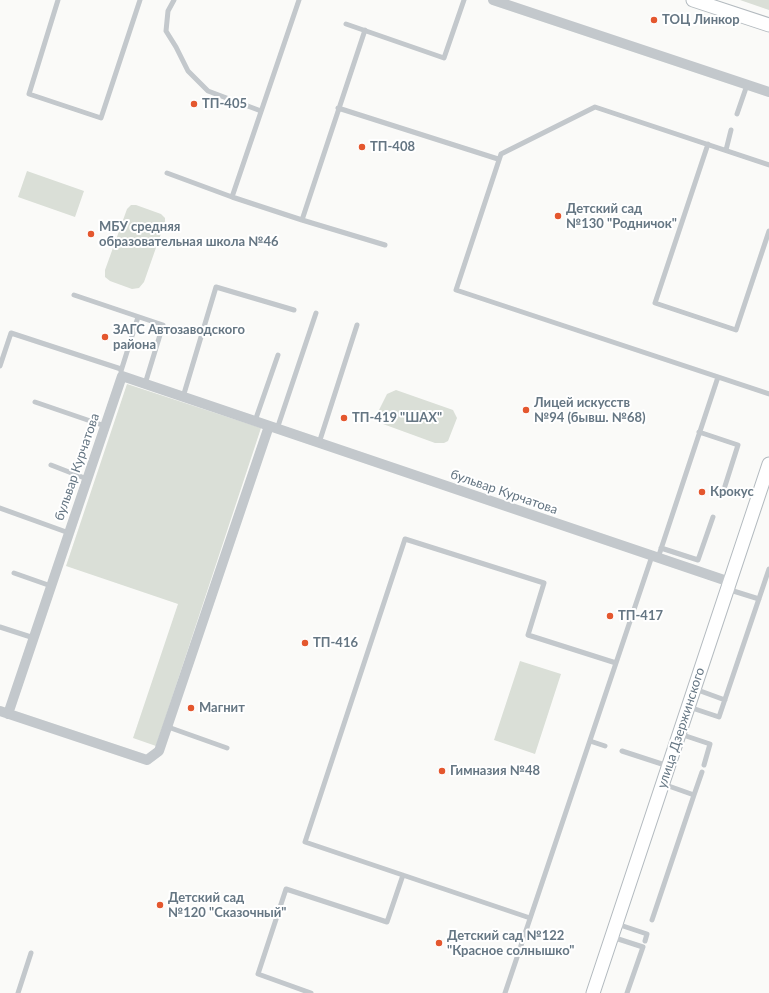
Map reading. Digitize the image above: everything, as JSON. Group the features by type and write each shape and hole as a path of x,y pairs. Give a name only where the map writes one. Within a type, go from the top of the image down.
{"main road":[{"path":"693,0 769,25"},
{"name":"улица Дзержинского","path":"592,993 728,585 763,489 769,464"}],"street":[{"path":"493,0 515,4 769,92"},
{"name":"бульвар Курчатова","path":"273,427 159,751 147,760 2,713 34,638 105,426 121,372 145,384 273,427 655,557 728,585"}],"lane":[{"path":"58,0 29,94 101,118 140,0"},
{"path":"174,0 168,11 166,31 176,47 188,72 208,91 261,112"},
{"path":"232,197 299,0"},
{"path":"346,24 444,58 464,0"},
{"path":"302,220 365,30"},
{"path":"737,114 747,84"},
{"path":"769,165 595,107 500,154 456,290 769,394"},
{"path":"338,108 498,159"},
{"path":"726,150 731,130"},
{"path":"708,144 655,303 736,330 769,231"},
{"path":"167,173 232,197 385,245"},
{"path":"183,397 216,286 294,310"},
{"path":"74,295 163,325 145,384"},
{"path":"273,427 316,313"},
{"path":"0,366 11,333 121,372 138,317"},
{"path":"319,443 357,326"},
{"path":"255,421 278,355"},
{"path":"505,993 616,663 655,557 661,548 718,377"},
{"path":"34,402 105,426"},
{"path":"699,432 738,445 725,486"},
{"path":"51,465 87,479"},
{"path":"0,508 69,533"},
{"path":"661,548 698,560 713,517"},
{"path":"530,918 305,842 405,539 544,583 528,635 616,663"},
{"path":"688,707 719,718 769,569"},
{"path":"14,573 51,586"},
{"path":"728,585 759,599"},
{"path":"0,627 34,638"},
{"path":"694,689 725,700"},
{"path":"168,727 227,748"},
{"path":"679,734 710,744 704,765"},
{"path":"590,741 605,746"},
{"path":"622,751 668,766"},
{"path":"652,920 702,772"},
{"path":"662,784 694,795"},
{"path":"311,993 258,974 286,889 387,922 403,875"},
{"path":"616,924 648,932 645,941"},
{"path":"611,937 643,947 626,993"},
{"path":"18,993 31,953"}],"shaded area":[{"path":"740,0 769,0 769,10"},
{"path":"27,171 84,191 75,217 18,197"},
{"path":"131,205 136,205 161,214 165,218 165,222 144,282 139,288 132,289 110,281 105,277 105,270 127,209"},
{"path":"127,384 261,428 156,746 133,738 178,604 66,566"},
{"path":"396,390 453,410 457,418 448,441 444,443 435,443 383,424 378,416 379,410 387,394"},
{"path":"520,661 561,674 535,754 494,740"}],"place":[{"name":"ТОЦ Линкор","path":"654,20"},
{"name":"ТП-405","path":"194,104"},
{"name":"ТП-408","path":"362,147"},
{"name":"Детский сад №130 \"Родничок\"","path":"558,216"},
{"name":"МБУ средняя образовательная школа №46","path":"91,234"},
{"name":"ЗАГС Автозаводского района","path":"105,337"},
{"name":"Лицей искусств №94 (бывш. №68)","path":"526,410"},
{"name":"ТП-419 \"ШАХ\"","path":"344,418"},
{"name":"Крокус","path":"702,492"},
{"name":"ТП-417","path":"610,616"},
{"name":"ТП-416","path":"305,643"},
{"name":"Магнит","path":"191,708"},
{"name":"Гимназия №48","path":"442,771"},
{"name":"Детский сад №120 \"Сказочный\"","path":"160,905"},
{"name":"Детский сад №122 \"Красное солнышко\"","path":"439,943"}]}
